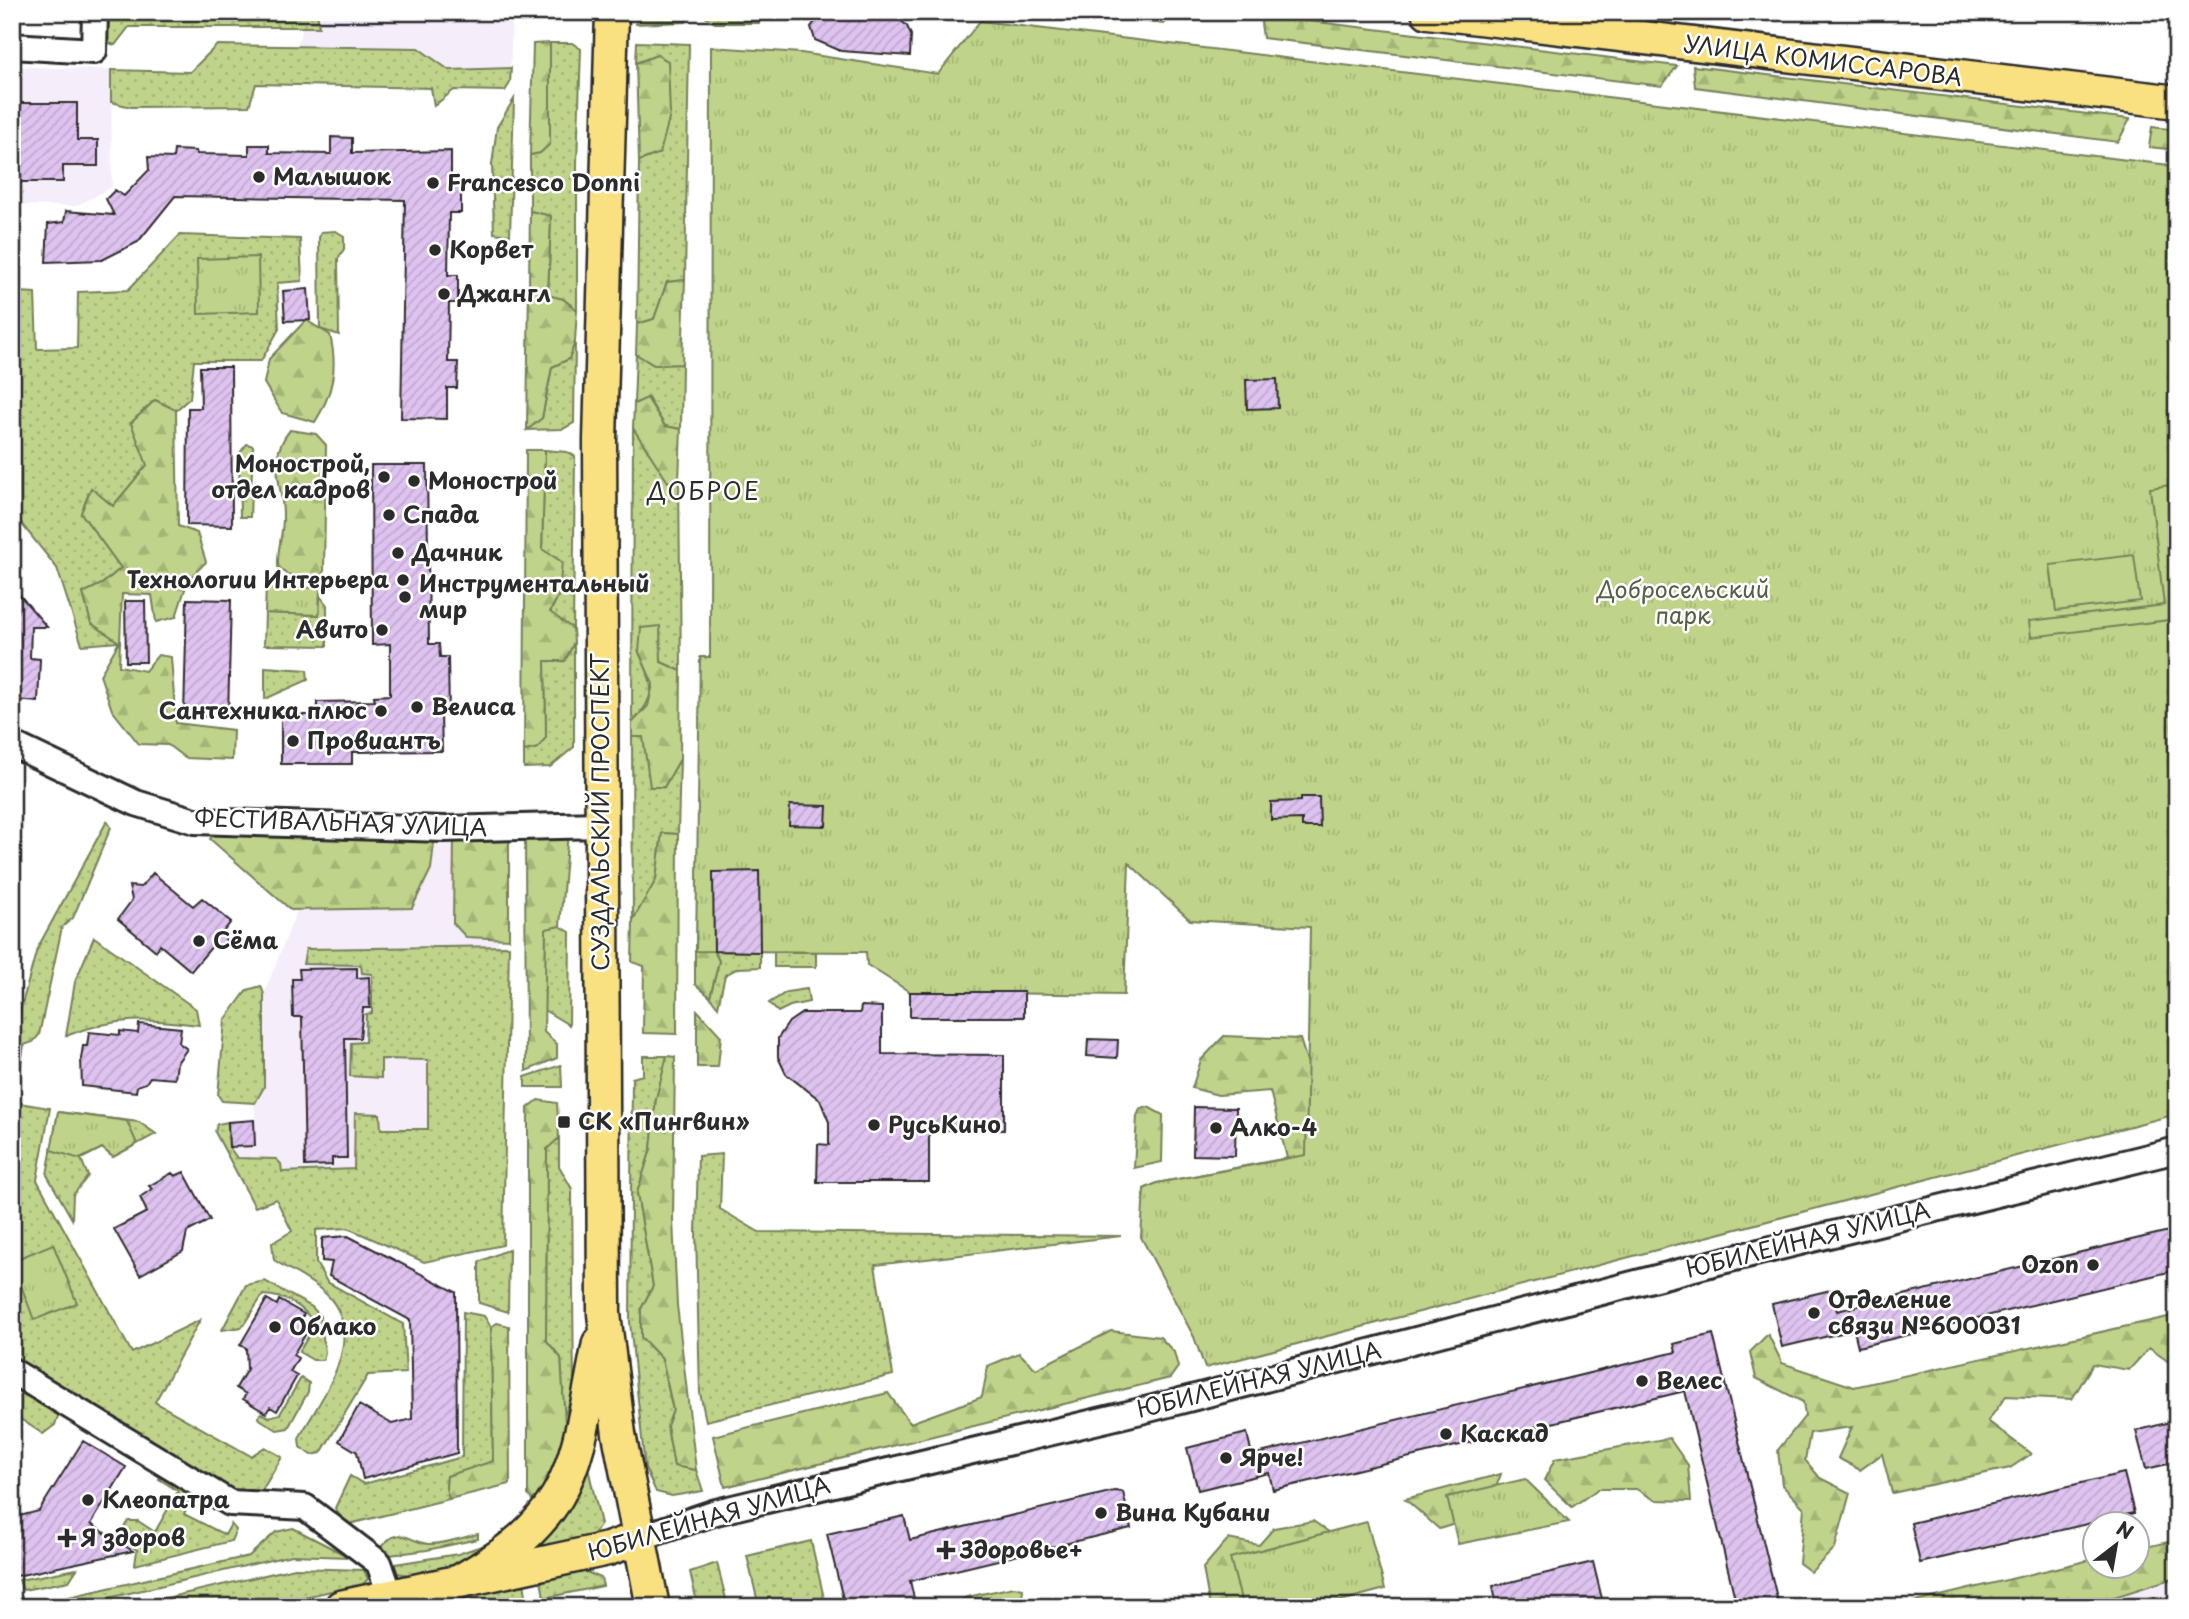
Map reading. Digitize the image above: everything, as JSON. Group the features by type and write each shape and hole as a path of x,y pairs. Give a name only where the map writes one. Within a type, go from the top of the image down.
{"main road":[{"name":"СУЗДАЛЬСКИЙ ПРОСПЕКТ","path":"612,12 600,440 604,1314 619,1434 653,1607"},
{"name":"УЛИЦА КОМИССАРОВА","path":"1428,12 2177,102"},
{"path":"456,1583 494,1562 524,1539 550,1512 569,1478 580,1437 604,1314"},
{"name":"ЮБИЛЕЙНАЯ УЛИЦА","path":"341,1607 608,1549 639,1538"}],"street":[{"path":"12,46 94,51 95,12"},
{"name":"ФЕСТИВАЛЬНАЯ УЛИЦА","path":"12,744 136,803 195,821 444,829 600,825"},
{"name":"ЮБИЛЕЙНАЯ УЛИЦА","path":"639,1538 716,1512 1149,1409 1714,1263 2177,1150"},
{"path":"12,1371 230,1503 305,1507 379,1563 390,1595"}],"shaded area":[{"path":"308,12 512,12 510,83 287,75"},
{"path":"12,66 111,70 112,187 76,206 12,205"},
{"path":"241,838 500,845 495,1095 355,1169 281,1172 276,1160 237,1158 229,1147 254,1146 255,1103 264,1087 264,994 301,900"},
{"path":"2177,1550 2177,1607 2016,1607 2095,1580 2150,1580 2150,1561"}],"green space":[{"path":"115,12 317,12 319,27 129,27 115,45 106,42 105,28"},
{"path":"639,12 686,12 686,22 636,24"},
{"path":"704,12 760,12 759,23 715,23 704,16"},
{"path":"1068,12 1170,12 1171,15 1164,24"},
{"path":"1260,15 1677,66 1662,86 1263,38"},
{"name":"Добросельский парк","path":"980,21 2177,166 2177,1114 1205,1368 1194,1337 1141,1237 1144,1189 1157,1183 1306,1155 1310,927 1190,920 1129,863 1124,995 910,992 867,965 866,952 696,951 700,657 710,657 711,47 801,53 938,74"},
{"path":"637,42 689,44 685,280 667,282 654,319 637,324 639,161 660,153 657,55 636,63"},
{"path":"550,43 572,43 581,49 577,163 577,310 563,299 548,296 551,216 530,211 530,155 540,153 550,143"},
{"path":"550,43 550,144 540,153 530,155 533,44"},
{"path":"217,45 418,48 449,70 511,68 510,83 505,91 454,90 434,106 431,88 256,84 249,106 131,107 111,102 111,70 190,72"},
{"path":"657,55 668,61 670,115 660,153 639,161 636,63"},
{"path":"1693,66 2130,119 2118,142 1695,87"},
{"path":"514,99 510,235 494,233 492,164 497,127"},
{"path":"2152,127 2177,130 2177,150 2149,147"},
{"path":"12,205 18,205 19,292 35,293 37,349 77,348 78,292 128,290 180,235 300,239 302,281 277,283 279,329 261,361 194,361 190,398 176,410 155,400 131,423 148,465 113,506 91,489 81,513 121,568 102,584 83,593 91,623 119,642 82,645 57,568 12,512"},
{"path":"530,211 551,216 548,295 563,299 577,310 575,341 569,359 552,367 542,418 527,430"},
{"path":"336,231 344,236 344,249 338,259 339,335 320,329 319,238 321,232"},
{"path":"258,257 259,312 198,314 197,259"},
{"path":"685,280 682,364 654,365 636,354 637,324 654,319 667,282"},
{"path":"306,320 330,335 334,358 330,390 315,422 282,413 264,383 269,359"},
{"path":"575,341 574,423 563,429 527,430 542,418 552,367 569,359"},
{"path":"636,354 654,365 682,364 681,429 665,426 648,398 634,404"},
{"path":"647,398 665,426 681,429 679,481 668,482 633,428 634,404"},
{"path":"155,400 176,410 178,526 197,533 206,562 188,580 176,617 156,622 152,595 122,594 119,666 145,671 158,655 171,657 176,723 233,730 232,760 185,758 168,745 139,744 112,710 100,675 119,642 91,623 83,593 102,584 121,568 81,513 91,488 113,506 147,465 131,423"},
{"path":"633,428 668,481 679,481 681,671 639,652 651,689 650,697 632,723"},
{"path":"290,430 316,434 326,445 324,571 316,582 287,574 278,567 283,506 277,463 283,441"},
{"path":"247,444 253,446 250,517 240,517 239,454"},
{"path":"526,450 545,450 542,549 562,562 559,594 550,612 573,629 574,642 565,661 545,661 546,737 538,748 524,751"},
{"path":"545,450 567,452 575,456 573,629 550,613 559,594 542,549"},
{"path":"2177,484 2177,619 2031,637 2029,621 2164,605 2150,488"},
{"path":"2134,555 2140,601 2056,611 2050,565"},
{"path":"266,586 320,588 319,615 265,613"},
{"path":"320,596 327,605 327,646 264,645 265,613 319,615"},
{"path":"660,626 661,662 681,671 680,759 664,787 650,787 643,737 632,737 632,723 648,706 653,684 639,652 641,628"},
{"path":"574,642 574,747 550,767 524,768 524,751 538,748 546,737 545,660 565,661"},
{"path":"265,667 307,670 308,680 265,699"},
{"path":"643,736 664,787 680,759 678,834 662,833 656,880 633,920 632,737"},
{"path":"107,821 111,827 73,918 62,927 39,1035 33,1042 24,1045 15,1098 19,1103 50,1108 37,1180 132,1353 200,1320 155,1402 251,1456 265,1447 282,1457 261,1492 242,1495 225,1493 128,1426 12,1356 12,1041 37,949"},
{"path":"568,832 560,926 546,929 544,1032 557,1044 557,1058 526,1071 525,834"},
{"path":"215,833 435,835 431,869 412,908 291,910 210,839"},
{"path":"662,833 678,834 677,1034 643,1033 644,966 632,962 633,920 656,880"},
{"path":"454,837 509,838 509,939 466,937 453,923"},
{"path":"698,873 760,952 760,967 738,968 725,975 718,1007 710,997 719,961 714,952 696,951"},
{"path":"560,926 570,932 569,1025 544,1010 546,928"},
{"path":"94,937 196,1009 199,1025 164,1021 116,1022 66,1036 75,982"},
{"path":"509,946 503,1245 424,1262 348,1228 316,1230 316,1263 327,1282 403,1324 406,1373 368,1375 321,1453 312,1455 300,1447 299,1438 337,1368 343,1330 339,1313 322,1291 274,1260 272,1243 292,1231 276,1199 255,1207 215,1132 217,1124 228,1122 229,1147 237,1158 276,1159 281,1164 282,1172 354,1169 355,1113 380,1114 381,1129 428,1129 428,1060 381,1059 381,1078 350,1076 351,1043 365,1042 366,1014 372,1013 372,974 362,973 361,965 303,964 306,949"},
{"path":"695,951 714,951 719,961 710,997 695,984"},
{"path":"774,952 816,952 816,967 774,967"},
{"path":"261,986 264,994 264,1087 255,1103 222,1101 218,1095 225,1020 247,990"},
{"path":"807,989 809,1002 778,1012 769,1003 787,992"},
{"path":"697,1010 721,1036 718,1067 697,1067"},
{"path":"1224,1036 1300,1039 1318,1096 1529,1116 1144,1189 1157,1183 1287,1158 1270,1091 1218,1095 1192,1088 1201,1060"},
{"path":"643,1056 667,1056 656,1099 651,1149 637,1193 653,1286 641,1309 641,1337 662,1359 673,1411 667,1426 674,1466 696,1470 703,1491 672,1496 656,1492 645,1468 630,1322 632,1078 643,1075"},
{"path":"667,1056 675,1057 673,1220 677,1305 696,1470 674,1466 667,1426 673,1410 662,1359 641,1337 641,1309 653,1286 637,1193 651,1149 656,1099"},
{"path":"561,1065 562,1087 525,1087 525,1077"},
{"path":"538,1100 557,1103 559,1138 547,1149 546,1340 561,1358 567,1456 536,1505 528,1495 528,1108"},
{"path":"1148,1107 1163,1115 1162,1162 1134,1168 1137,1116 1140,1109"},
{"path":"58,1112 139,1122 156,1134 113,1157 102,1148 81,1159 88,1176 73,1195 72,1219 47,1175"},
{"path":"58,1112 127,1121 137,1144 113,1157 102,1148 80,1159 51,1150"},
{"path":"559,1138 559,1166 572,1189 574,1392 564,1416 561,1358 546,1340 547,1148"},
{"path":"722,1154 720,1209 759,1232 1121,1236 875,1265 893,1375 706,1421 700,1393 696,1232 698,1156"},
{"path":"53,1244 77,1303 34,1320 12,1261"},
{"path":"509,1249 508,1312 479,1303 479,1262"},
{"path":"265,1281 312,1307 320,1316 325,1352 323,1360 313,1360 299,1352 315,1325 300,1307 279,1297 263,1295 242,1327 222,1330 246,1285"},
{"path":"463,1312 484,1316 491,1327 493,1462 447,1476 449,1499 345,1525 335,1508 350,1476 364,1484 462,1457"},
{"path":"2177,1315 2177,1361 2169,1362 2149,1348 2129,1370 2093,1364 2072,1399 2006,1396 1988,1421 2031,1454 2010,1468 1892,1493 1882,1454 1860,1470 1838,1458 1852,1427 1810,1433 1805,1460 1820,1478 1850,1493 1835,1548 1811,1572 1799,1563 1804,1508 1782,1485 1778,1450 1805,1416 1803,1402 1756,1378 1750,1352 1768,1334 1782,1363 1854,1387"},
{"path":"497,1323 509,1326 510,1484 449,1499 447,1476 493,1461 491,1327"},
{"path":"1111,1331 1160,1337 1174,1352 1178,1367 1170,1378 725,1487 713,1436 888,1393 910,1423 982,1397 988,1366 1019,1353 1036,1369"},
{"path":"301,1378 309,1383 308,1392 288,1428 277,1430 258,1418 261,1413 269,1417 280,1414"},
{"path":"12,1385 59,1413 55,1425 43,1434 19,1418 12,1426"},
{"path":"1669,1438 1688,1465 1691,1501 1655,1500 1636,1489 1598,1489 1572,1507 1544,1480 1555,1459"},
{"path":"584,1451 601,1524 596,1532 581,1542 535,1551 532,1539"},
{"path":"1501,1474 1491,1496 1479,1511 1462,1521 1439,1529 1405,1499"},
{"path":"165,1475 186,1488 189,1502 184,1514 225,1535 231,1524 236,1530 231,1541 135,1565 137,1550 118,1537 128,1521 138,1521 155,1532 178,1491 159,1479"},
{"path":"1525,1479 1569,1522 1458,1544 1447,1497"},
{"path":"1313,1521 1339,1539 1256,1607 1210,1607 1203,1568 1228,1539 1259,1545 1274,1528"},
{"path":"1367,1522 1385,1589 1318,1607 1243,1607 1230,1558"},
{"path":"293,1528 349,1557 292,1555 70,1607 25,1607 249,1556 276,1532"},
{"path":"478,1534 478,1539 382,1556 382,1546 394,1536 434,1544"},
{"path":"502,1539 479,1559 439,1570 410,1575 397,1573 389,1565 458,1554"},
{"path":"2177,1540 2177,1577 2083,1607 1894,1607 2080,1562 2080,1580 2150,1580 2150,1546"},
{"path":"811,1541 826,1607 759,1607 747,1556"},
{"path":"717,1563 728,1607 698,1607 690,1572"},
{"path":"295,1568 364,1570 368,1579 363,1584 259,1607 127,1607"},
{"path":"77,1569 69,1581 23,1590 19,1580"},
{"path":"584,1571 601,1578 603,1586 544,1598 541,1579"},
{"path":"524,1583 527,1601 503,1607 413,1607"},
{"path":"1014,1587 1023,1589 1022,1598 1010,1607 950,1606 967,1597"}],"building":[{"path":"845,12 892,12 907,26 911,35 910,56 841,51 815,40 811,27 817,19 826,16 836,19"},
{"path":"12,103 77,103 77,140 98,140 98,166 63,166 63,182 12,182"},
{"path":"331,137 352,138 352,153 451,151 451,187 461,187 461,213 449,213 448,275 458,275 458,303 449,303 448,362 458,362 457,388 447,388 447,419 401,418 405,200 175,196 138,242 102,260 46,262 48,224 64,222 66,211 114,215 106,199 115,190 124,196 149,170 148,157 173,158 174,150 196,151 197,154 249,155 249,145 269,145 269,153 331,154"},
{"path":"308,289 310,320 285,321 283,291"},
{"path":"200,367 231,367 232,526 187,525 188,408 201,408"},
{"path":"1277,379 1278,408 1247,409 1246,380"},
{"path":"371,465 427,465 429,644 439,644 440,657 448,657 449,715 441,715 442,751 352,752 352,764 281,764 281,715 317,715 317,702 375,701 374,696 390,695 390,644 372,645"},
{"path":"12,586 47,627 31,627 30,658 40,659 38,702 14,700"},
{"path":"187,599 231,600 228,717 184,716"},
{"path":"125,601 145,601 146,662 126,662"},
{"path":"1301,797 1319,797 1320,827 1302,827 1302,819 1271,820 1271,802 1301,801"},
{"path":"790,805 827,806 826,826 789,825"},
{"path":"759,871 760,952 714,951 713,872"},
{"path":"153,873 193,906 202,898 231,922 222,933 230,947 213,945 191,971 160,945 156,951 118,919 132,900 129,886 141,887"},
{"path":"357,968 357,978 369,977 370,1008 363,1008 360,1038 345,1038 347,1158 332,1158 332,1165 305,1166 302,1017 293,1017 292,979 300,979 299,969"},
{"path":"910,992 1024,992 1024,1017 910,1017"},
{"path":"861,1006 882,1007 882,1054 1004,1055 1004,1130 929,1130 929,1182 817,1182 818,1144 829,1145 829,1122 820,1100 786,1074 778,1057 778,1038 789,1022 802,1013 860,1013"},
{"path":"139,1024 181,1028 179,1043 187,1049 177,1063 175,1079 150,1077 146,1083 137,1086 136,1092 82,1086 81,1059 89,1032 120,1035 120,1031 138,1033"},
{"path":"1088,1039 1118,1040 1117,1058 1087,1056"},
{"path":"1194,1107 1236,1108 1235,1156 1193,1155"},
{"path":"254,1120 255,1146 229,1147 228,1122"},
{"path":"184,1172 210,1220 187,1232 183,1251 140,1275 114,1229 147,1212 140,1197 152,1189 149,1186 172,1173 175,1176"},
{"path":"2177,1229 2177,1270 1858,1347 1854,1330 1782,1347 1772,1304 1831,1290 1837,1311"},
{"path":"348,1236 456,1292 457,1453 363,1479 357,1452 339,1441 359,1405 392,1424 412,1419 410,1320 329,1276 332,1262 322,1261 322,1238"},
{"path":"267,1299 277,1305 279,1300 304,1314 301,1319 311,1325 293,1355 298,1358 290,1372 297,1376 277,1411 270,1407 266,1413 243,1399 246,1394 236,1388 247,1369 246,1348 240,1345"},
{"path":"1713,1334 1778,1602 1737,1607 1685,1391 1273,1490 1269,1473 1198,1490 1187,1448 1247,1433 1252,1455 1676,1352 1674,1344"},
{"path":"2177,1420 2177,1462 2146,1469 2136,1431"},
{"path":"83,1441 126,1467 91,1524 133,1551 12,1577 12,1518 39,1511"},
{"path":"2124,1473 2133,1510 2080,1510 2080,1526 1920,1563 1911,1523"},
{"path":"1114,1491 1123,1492 1131,1528 910,1581 916,1607 845,1607 827,1534 904,1516 910,1540"},
{"path":"1593,1562 1603,1603 1588,1607 1497,1607 1493,1586"}],"place":[{"name":"Малышок","path":"259,177"},
{"name":"Francesco Donni","path":"433,183"},
{"name":"Корвет","path":"435,250"},
{"name":"Джангл","path":"444,294"},
{"name":"Монострой, отдел кадров","path":"384,477"},
{"name":"Монострой","path":"414,481"},
{"name":"Спада","path":"389,515"},
{"name":"Дачник","path":"398,553"},
{"name":"Технологии Интерьера","path":"403,580"},
{"name":"Инструментальный мир","path":"405,597"},
{"name":"Авито","path":"382,630"},
{"name":"Велиса","path":"417,707"},
{"name":"Сантехника плюс","path":"381,711"},
{"name":"Провиантъ","path":"293,741"},
{"name":"Сёма","path":"199,941"},
{"name":"СК «Пингвин»","path":"564,1122"},
{"name":"РусьКино","path":"874,1125"},
{"name":"Алко-4","path":"1216,1128"},
{"name":"Ozon","path":"2093,1265"},
{"name":"Отделение связи №600031","path":"1814,1313"},
{"name":"Облако","path":"275,1327"},
{"name":"Велес","path":"1642,1381"},
{"name":"Каскад","path":"1446,1434"},
{"name":"Ярче!","path":"1226,1458"},
{"name":"Клеопатра","path":"88,1500"},
{"name":"Вина Кубани","path":"1101,1513"},
{"name":"Я здоров","path":"67,1538"},
{"name":"Здоровье+","path":"946,1550"}],"district":[{"name":"ДОБРОЕ","path":"704,492"}]}
